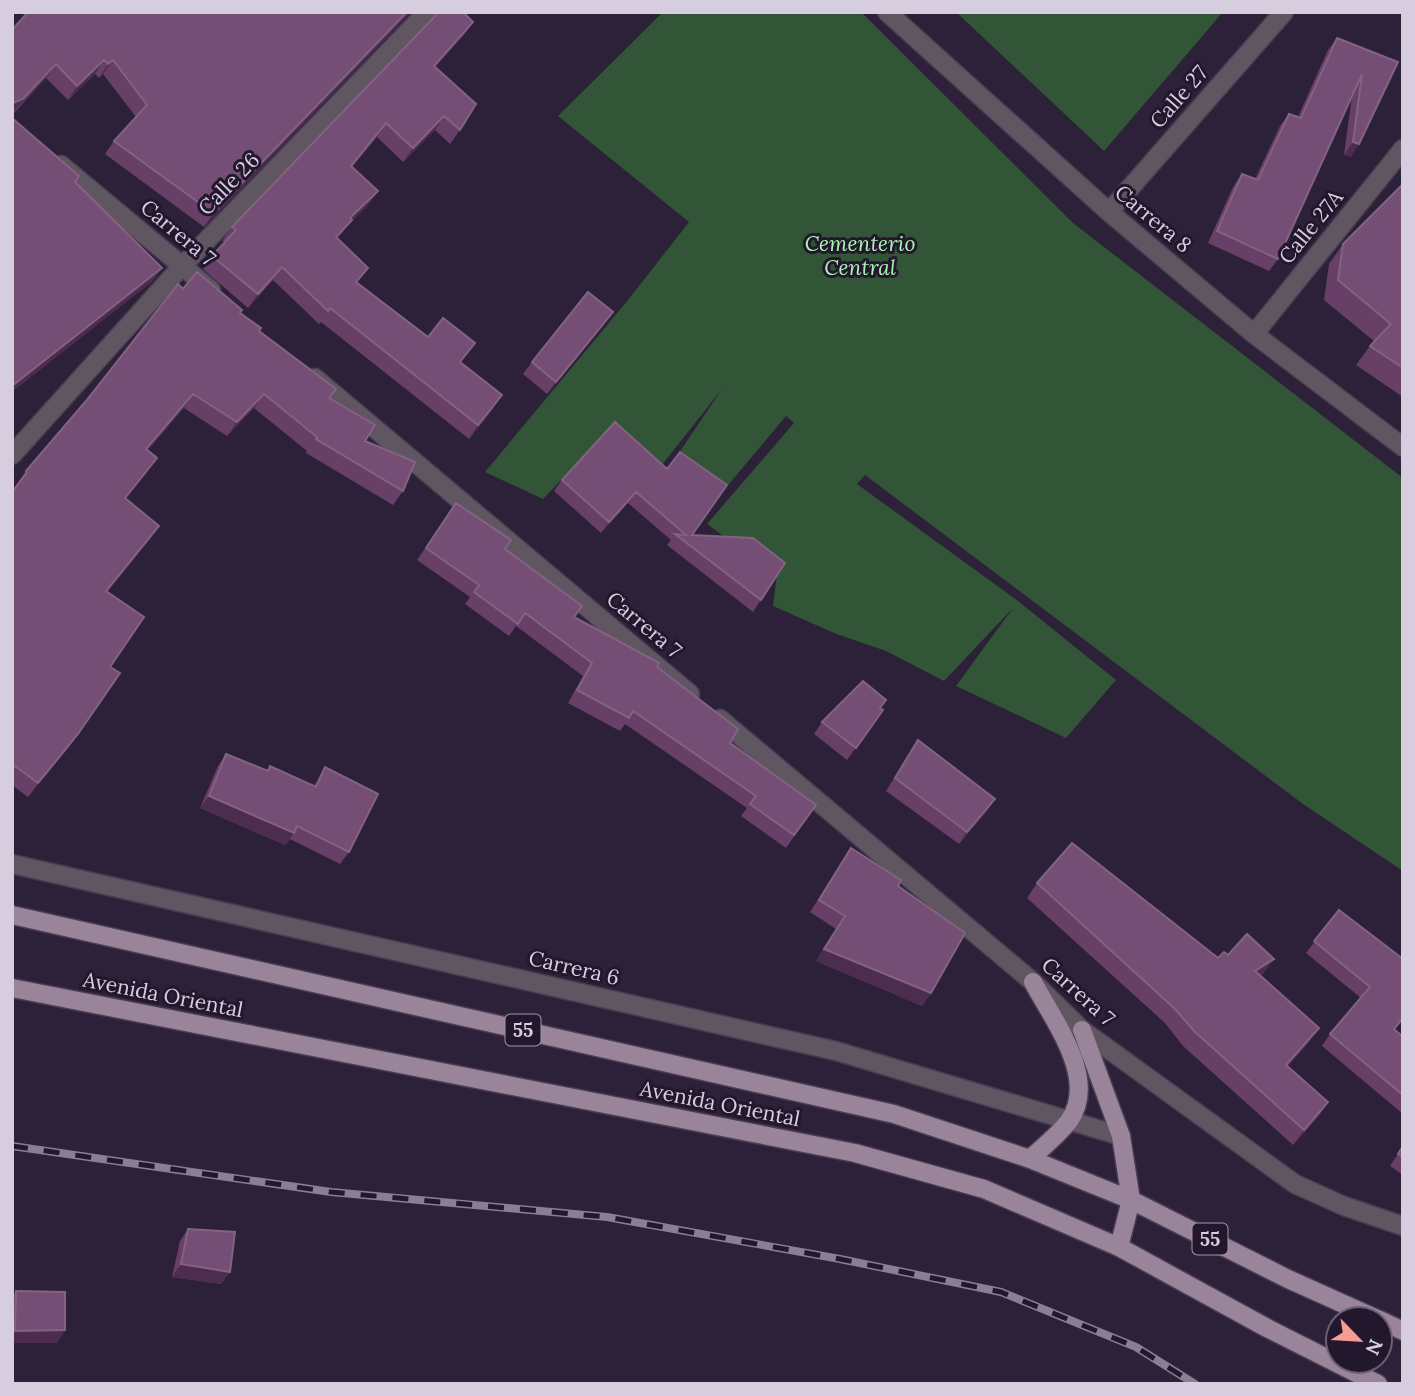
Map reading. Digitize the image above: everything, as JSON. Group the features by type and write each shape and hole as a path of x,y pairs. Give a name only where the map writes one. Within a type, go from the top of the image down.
{"main road":[{"name":"Avenida Oriental","path":"12,915 894,1114 1030,1159 1132,1200 1288,1279 1346,1305"},
{"path":"1030,1159 1071,1119 1080,1092 1077,1066 1033,982"},
{"name":"Avenida Oriental","path":"12,988 855,1153 984,1189 1119,1247 1267,1328 1378,1384"},
{"path":"1082,1030 1121,1136 1132,1200 1119,1247"}],"street":[{"name":"Calle 26","path":"12,455 182,266 427,12"},
{"name":"Carrera 8","path":"887,12 1109,212 1254,334 1403,447"},
{"name":"Calle 27","path":"1109,212 1284,12"},
{"name":"Calle 27A","path":"1254,334 1403,149"},
{"name":"Carrera 7","path":"44,151 224,302"},
{"name":"Carrera 7","path":"299,364 1033,982 1082,1030 1295,1184 1344,1206 1403,1226"},
{"name":"Carrera 6","path":"12,864 836,1051 1121,1136"}],"green space":[{"name":"Cementerio Central","path":"663,12 861,12 1073,223 1403,478 1403,871 1303,804 865,475 857,484 1018,601 1116,680 1066,738 956,686 1013,608 944,681 886,651 834,633 773,606 777,575 707,524 794,423 786,416 719,496 672,463 722,389 654,475 607,433 543,499 485,472 689,222 558,116"},
{"path":"956,12 1223,12 1104,151"}],"building":[{"path":"28,12 407,12 213,213 114,141 147,105 113,60 108,64 104,60 77,86 56,64 23,99 12,105 12,30"},
{"path":"439,12 463,12 473,22 434,66 476,104 460,130 444,116 413,148 386,123 351,166 378,191 350,218 352,220 336,237 368,268 356,282 428,337 443,318 475,343 460,362 502,395 478,425 330,308 328,311 282,267 258,294 212,256 236,230 232,227"},
{"path":"1337,38 1398,62 1359,144 1353,142 1362,74 1278,259 1217,231 1242,174 1258,180 1289,114 1301,118"},
{"path":"12,118 79,176 75,182 162,268 12,386"},
{"path":"1403,184 1403,368 1370,346 1391,324 1338,280 1343,244"},
{"path":"197,272 242,310 240,313 261,328 259,331 336,389 329,398 375,425 365,441 415,462 403,491 316,439 317,437 264,394 237,422 193,394 146,449 157,458 125,498 159,526 106,591 144,617 110,667 120,673 78,734 38,783 15,766 12,768 12,492 26,471 86,401 178,284 183,289"},
{"path":"588,292 613,312 556,382 532,362"},
{"path":"615,422 667,469 680,452 727,485 692,535 753,538 785,563 761,600 675,534 686,535 636,492 609,522 562,480"},
{"path":"456,503 511,540 505,549 582,606 574,617 659,663 657,667 738,729 730,743 816,805 794,835 750,804 756,796 633,711 629,718 577,690 592,663 525,613 518,624 474,592 479,585 426,548"},
{"path":"863,681 886,700 880,708 883,710 856,748 822,722"},
{"path":"918,740 995,799 967,832 895,778"},
{"path":"226,754 268,771 270,766 316,787 325,767 378,794 349,852 297,826 294,833 209,796"},
{"path":"1072,843 1218,958 1224,952 1228,955 1247,934 1274,959 1255,971 1319,1028 1286,1065 1328,1102 1304,1130 1037,883"},
{"path":"851,848 901,880 898,886 965,933 931,993 824,949 845,916 819,900"},
{"path":"1339,910 1403,959 1403,1018 1394,1029 1403,1037 1403,1095 1330,1034 1370,987 1314,941"},
{"path":"188,1229 235,1232 230,1272 181,1264"},
{"path":"16,1291 65,1292 65,1330 15,1331"}],"railway":[{"path":"12,1146 331,1192 607,1217 840,1259 1001,1292 1136,1347 1195,1384"}]}
